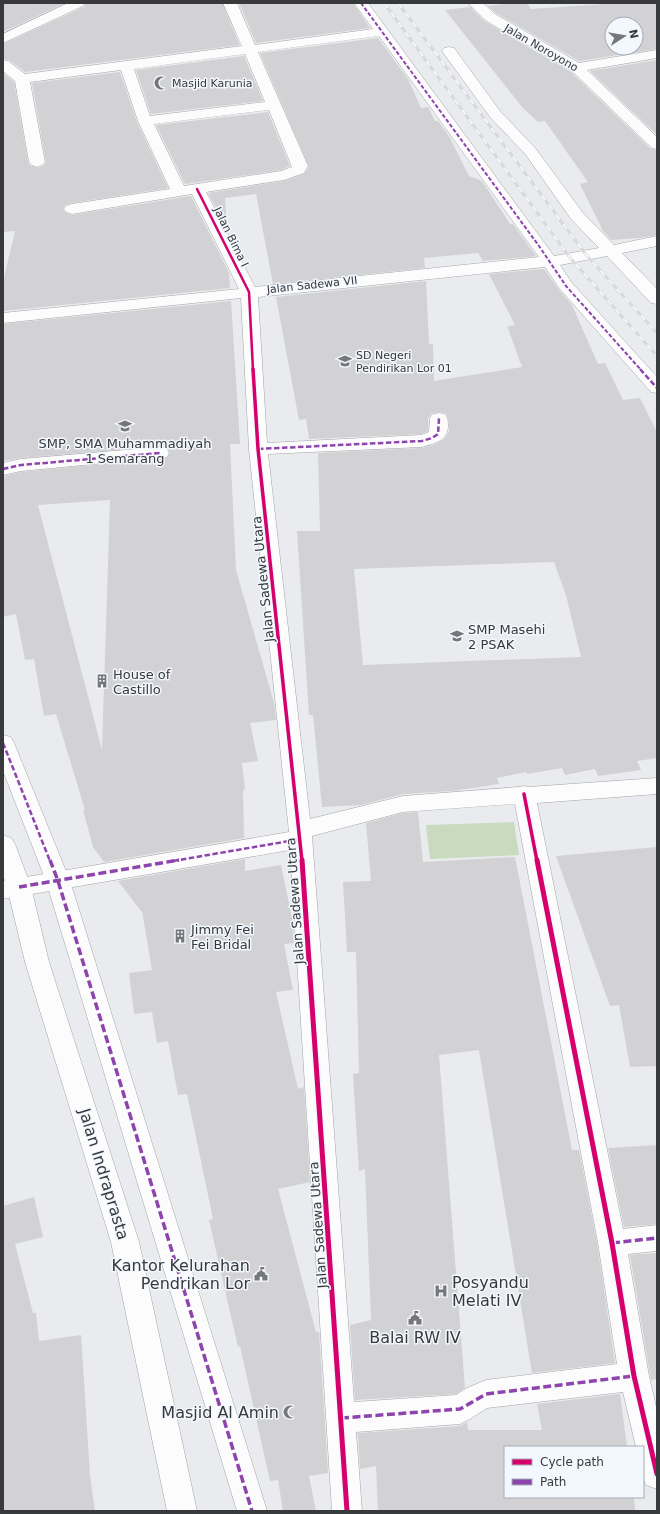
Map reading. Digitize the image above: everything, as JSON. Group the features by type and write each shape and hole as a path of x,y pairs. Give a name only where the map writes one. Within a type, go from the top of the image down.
{"street":[{"path":"3,39 78,3"},
{"path":"72,209 284,175 299,170 300,166 275,105 230,3"},
{"path":"361,3 557,261 566,286 657,388"},
{"name":"Jalan Noroyono","path":"475,3 490,18 577,68 657,145"},
{"path":"22,79 382,32"},
{"path":"449,51 495,114 531,152 577,216 657,299"},
{"path":"577,68 657,54"},
{"path":"3,64 22,79 37,162"},
{"path":"126,66 146,121 180,192"},
{"path":"146,121 275,105"},
{"name":"Jalan Bima I","path":"197,189 249,292"},
{"name":"Jalan Sadewa VII","path":"3,318 557,261 657,241"},
{"name":"Jalan Sadewa Utara","path":"249,292 258,450 300,835 348,1511"},
{"path":"258,450 422,441 432,438 438,434 439,418"},
{"path":"3,468 21,465 160,453"},
{"path":"3,743 58,881 252,1511"},
{"path":"11,889 300,835 402,804 524,794 656,789"},
{"path":"524,794 612,1243 634,1376 657,1474"},
{"name":"Jalan Indraprasta","path":"3,844 11,889 37,962 125,1242 182,1511"},
{"path":"612,1243 657,1238"},
{"path":"341,1418 460,1409 486,1394 634,1376"}],"green space":[{"path":"514,822 519,855 430,859 426,825"}],"building":[{"path":"3,3 65,3 3,32"},
{"path":"86,3 222,3 240,45 25,72 9,60 3,59 3,44 84,7"},
{"path":"239,3 353,3 370,28 256,43"},
{"path":"527,3 531,9 620,3 657,3 657,49 644,51 644,16 604,16 604,56 612,56 579,61 496,13 488,6"},
{"path":"470,7 484,21 571,72 651,149 657,150 657,235 611,240 603,231 580,184 588,182 545,121 538,122 523,108 445,10"},
{"path":"378,38 408,79 421,108 428,107 435,121 438,121 449,136 469,176 482,181 510,224 513,224 536,256 483,261 478,253 424,258 425,268 273,284 256,194 225,198 227,229 208,193 284,181 304,174 309,167 260,53"},
{"path":"244,56 263,101 151,114 136,70"},
{"path":"657,60 657,135 590,71"},
{"path":"120,72 137,122 168,188 72,203 65,205 63,210 72,215 191,196 229,273 230,288 3,311 3,282 15,231 3,232 3,73 14,82 28,162 31,166 38,168 43,166 46,162 32,83"},
{"path":"268,112 290,166 281,170 185,184 156,125"},
{"path":"544,269 572,305 598,364 605,363 623,400 640,398 657,432 657,758 637,761 641,770 598,776 595,769 565,775 562,768 527,774 526,772 497,778 499,784 452,791 403,794 361,805 322,807 313,715 309,715 297,531 320,531 318,453 422,448 436,444 444,439 449,432 449,421 446,413 439,412 432,413 428,418 428,431 421,434 309,439 306,419 299,420 276,297 426,281 429,344 433,344 434,381 522,367 507,326 515,325 489,274","holes":["554,562 566,595 581,657 363,665 354,569"]},
{"path":"231,301 240,444 230,444 236,570 274,703 276,720 250,723 258,761 242,763 245,790 243,790 244,838 104,862 93,847 83,810 85,810 56,714 44,716 34,659 25,660 16,614 3,617 3,476 21,472 167,458 170,452 167,448 160,446 21,458 3,461 3,324","holes":["110,500 102,750 38,505"]},
{"path":"418,812 423,862 515,857 572,1150 579,1150 597,1243 615,1363 532,1373 479,1050 439,1055 465,1388 456,1394 355,1400 350,1325 371,1320 365,1169 359,1171 353,1074 359,1073 356,952 347,952 343,882 371,881 366,823 403,813"},
{"path":"657,847 657,1066 630,1067 619,1005 610,1006 556,856"},
{"path":"245,859 245,871 281,865 293,923 294,943 284,944 293,990 276,992 298,1089 304,1087 310,1182 278,1189 316,1332 319,1332 328,1473 309,1476 316,1511 283,1511 278,1480 270,1481 240,1346 238,1347 209,1220 213,1219 187,1094 178,1095 168,1041 157,1043 152,1012 134,1014 129,973 152,970 142,911 118,881"},
{"path":"657,1145 657,1224 624,1227 608,1148"},
{"path":"34,1197 43,1237 15,1244 33,1313 36,1313 39,1341 81,1335 90,1475 95,1511 3,1511 3,1206"},
{"path":"657,1253 657,1379 651,1380 630,1255"},
{"path":"620,1394 627,1446 504,1446 504,1498 634,1498 635,1511 378,1511 376,1466 360,1469 358,1433 460,1426 467,1422 468,1430 542,1430 537,1404"}],"railway":[{"path":"384,3 571,259 657,356"},
{"path":"398,3 587,256 657,333"}],"marked path":[{"path":"361,3 539,246 566,286 657,388"},
{"path":"258,449 422,441 432,438 438,434 439,418"},
{"path":"3,469 21,465 160,453"},
{"path":"3,743 58,881 252,1511"},
{"path":"19,887 301,839"},
{"path":"612,1243 657,1238"},
{"path":"341,1418 460,1409 486,1394 634,1376"}],"cycle path":[{"path":"197,189 249,292 258,449 300,830 347,1511"},
{"path":"524,794 612,1243 634,1376 657,1474"}],"place":[{"name":"Masjid Karunia","path":"161,83"},
{"name":"SD Negeri Pendirikan Lor 01","path":"345,361"},
{"name":"SMP, SMA Muhammadiyah 1 Semarang","path":"125,426"},
{"name":"SMP Masehi 2 PSAK","path":"457,636"},
{"name":"House of Castillo","path":"102,681"},
{"name":"Jimmy Fei Fei Bridal","path":"180,936"},
{"name":"Kantor Kelurahan Pendrikan Lor","path":"261,1274"},
{"name":"Posyandu Melati IV","path":"441,1291"},
{"name":"Balai RW IV","path":"415,1318"},
{"name":"Masjid Al Amin","path":"290,1412"}]}
